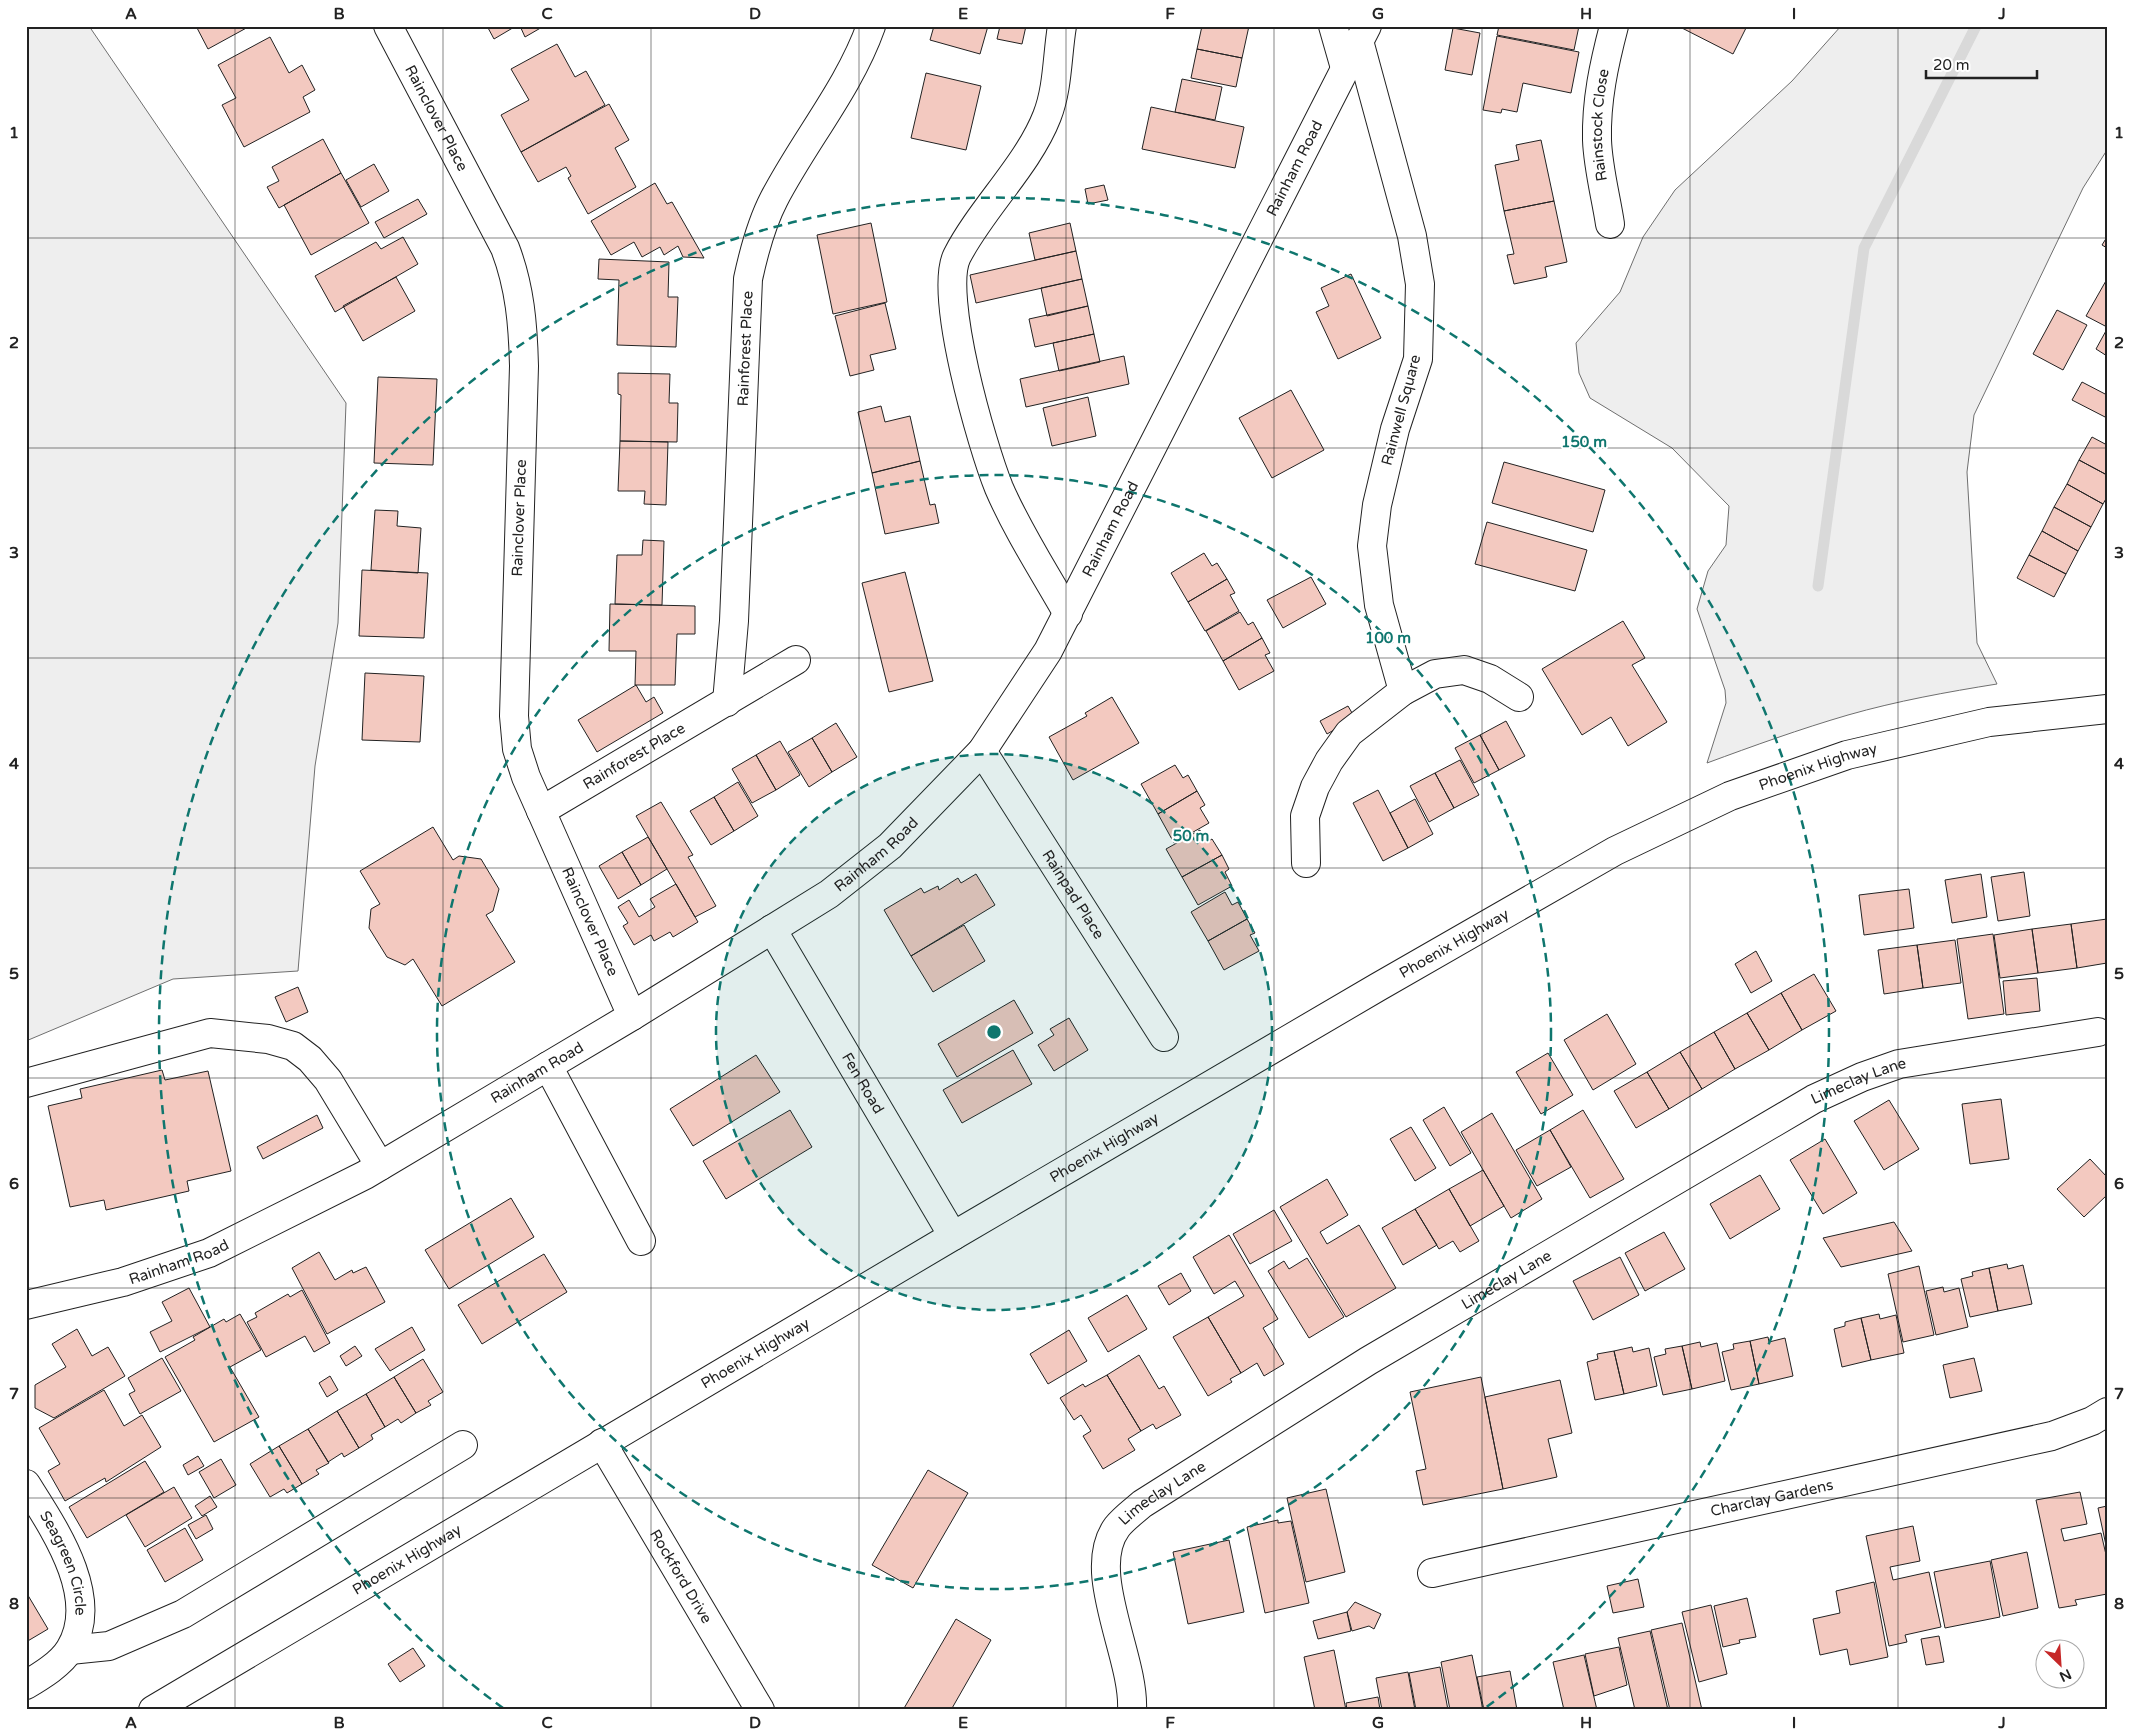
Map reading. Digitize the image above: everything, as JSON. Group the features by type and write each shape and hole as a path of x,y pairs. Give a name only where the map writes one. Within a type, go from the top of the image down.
{"street":[{"name":"Rainclover Place","path":"388,26 505,248 516,275 523,330 524,366 514,716 517,749 526,777 632,1016"},
{"name":"Rainforest Place","path":"727,702 734,612 748,279 756,243 773,201 801,151 860,57 871,26"},
{"path":"1062,26 1054,90 1047,116 1031,145 956,258 950,286 953,315 979,431 999,488 1068,614"},
{"path":"1333,26 1345,68"},
{"name":"Rainstock Close","path":"1610,224 1597,142 1598,102 1605,60 1614,26"},
{"name":"Rainham Road","path":"26,1305 123,1282 209,1253 380,1166 632,1016 829,894 890,846 982,751 1048,651 1363,34"},
{"name":"Rainwell Square","path":"1363,34 1412,236 1420,284 1418,359 1395,430 1377,505 1372,546 1379,605 1403,691"},
{"name":"Rainforest Place","path":"541,810 796,660"},
{"path":"1306,863 1305,816 1315,787 1329,761 1349,733 1403,691 1435,674 1464,670 1490,679 1519,696"},
{"name":"Phoenix Highway","path":"153,1710 602,1442 1378,987 1615,851 1730,796 1847,755 1989,722 2107,709"},
{"name":"Rainpad Place","path":"982,751 1164,1037"},
{"name":"Fen Road","path":"772,929 953,1236"},
{"path":"26,1083 210,1032 268,1038 293,1046 310,1059 328,1080 380,1166"},
{"name":"Limeclay Lane","path":"1132,1710 1128,1673 1104,1572 1106,1549 1117,1528 1142,1504 1368,1361 1814,1099 1862,1077 1899,1064 2098,1032"},
{"path":"548,1066 641,1241"},
{"name":"Charclay Gardens","path":"1432,1573 2052,1436 2107,1412"},
{"name":"Rockford Drive","path":"602,1442 760,1710"},
{"path":"70,1650 108,1646 183,1614 463,1445"},
{"name":"Seagreen Circle","path":"26,1484 67,1553 80,1597 79,1628 70,1650 45,1674 26,1685"}],"shaded area":[{"path":"26,26 89,26 346,403 338,623 315,766 298,971 173,979 26,1041"},
{"path":"1841,26 2107,26 2107,150 2083,188 1974,415 1967,472 1977,643 1997,684 1922,697 1866,710 1794,732 1707,763 1726,703 1725,690 1697,609 1708,571 1726,545 1729,506 1672,448 1590,398 1579,373 1576,343 1620,292 1643,237 1675,190 1792,81"}],"building":[{"path":"196,26 250,26 208,49"},
{"path":"487,26 516,26 494,39"},
{"path":"520,26 544,26 525,37"},
{"path":"934,26 988,26 980,54 930,40"},
{"path":"1000,26 1026,26 1022,44 997,39"},
{"path":"1202,26 1249,26 1242,58 1197,49"},
{"path":"1499,26 1579,26 1574,50 1497,35"},
{"path":"1678,26 1747,26 1733,54"},
{"path":"1453,28 1480,33 1472,75 1445,70"},
{"path":"1497,36 1579,52 1571,93 1523,83 1517,112 1502,109 1501,113 1483,110"},
{"path":"270,37 289,73 302,65 315,90 303,97 310,112 244,147 222,105 236,98 218,65"},
{"path":"557,44 575,77 586,71 605,105 521,152 501,115 529,100 511,69"},
{"path":"1197,49 1242,58 1236,87 1191,78"},
{"path":"926,73 981,86 966,150 911,138"},
{"path":"1182,79 1222,87 1215,120 1175,112"},
{"path":"609,104 629,140 615,148 636,187 588,214 568,178 571,176 566,167 538,182 521,152"},
{"path":"1151,107 1244,127 1235,168 1142,149"},
{"path":"323,139 341,173 279,208 267,187 279,181 272,167"},
{"path":"1541,140 1554,201 1504,211 1495,165 1519,160 1516,145"},
{"path":"374,164 389,191 361,207 346,180"},
{"path":"341,173 369,223 311,255 284,205"},
{"path":"655,183 667,204 672,202 704,258 683,257 678,246 664,255 660,247 642,257 634,242 611,255 591,221"},
{"path":"1104,185 1108,200 1088,204 1085,189"},
{"path":"418,199 427,214 384,238 375,222"},
{"path":"1554,201 1567,262 1545,267 1547,277 1514,284 1507,255 1514,254 1504,211"},
{"path":"871,223 887,302 833,314 817,235"},
{"path":"1070,223 1076,251 1035,260 1029,233"},
{"path":"403,237 418,264 335,312 315,276 376,242 381,249"},
{"path":"2107,237 2107,248 2102,245"},
{"path":"1076,251 1082,279 976,303 970,275"},
{"path":"599,259 669,262 668,297 678,297 676,347 617,345 619,280 598,279"},
{"path":"1351,274 1381,338 1338,359 1316,312 1329,306 1321,288"},
{"path":"396,277 415,311 363,341 343,306"},
{"path":"1082,279 1088,306 1047,316 1041,288"},
{"path":"2107,279 2107,327 2086,316"},
{"path":"885,303 896,349 870,355 874,370 850,376 835,316"},
{"path":"1088,306 1094,334 1035,347 1029,319"},
{"path":"2057,310 2087,325 2063,370 2033,354"},
{"path":"2107,329 2107,356 2096,349"},
{"path":"1094,334 1100,362 1059,371 1053,343"},
{"path":"1124,356 1129,384 1026,407 1020,379"},
{"path":"618,373 670,374 669,403 678,403 677,442 620,441 621,395 618,394"},
{"path":"378,377 437,379 433,465 374,463"},
{"path":"2082,382 2107,395 2107,418 2072,400"},
{"path":"1291,390 1324,450 1272,478 1239,418"},
{"path":"1088,397 1096,436 1052,446 1043,408"},
{"path":"881,406 885,422 910,416 920,461 872,473 858,412"},
{"path":"2092,437 2107,445 2107,475 2079,460"},
{"path":"620,441 668,442 666,505 644,504 645,491 618,491"},
{"path":"2079,460 2107,475 2107,497 2103,504 2067,484"},
{"path":"920,461 930,505 935,504 939,523 885,534 872,473"},
{"path":"1504,462 1605,490 1593,532 1492,503"},
{"path":"2067,484 2103,504 2091,527 2054,507"},
{"path":"2054,507 2091,527 2078,551 2042,531"},
{"path":"375,510 398,511 397,526 421,528 418,573 371,570"},
{"path":"1487,522 1587,550 1575,591 1475,564"},
{"path":"2042,531 2078,551 2066,574 2029,555"},
{"path":"643,540 664,541 662,605 615,604 617,555 642,555"},
{"path":"1204,553 1212,566 1217,563 1227,579 1188,602 1171,573"},
{"path":"2029,555 2066,574 2054,597 2017,578"},
{"path":"362,570 428,573 424,638 359,636"},
{"path":"905,572 933,681 889,692 862,583"},
{"path":"1311,577 1326,604 1283,628 1267,600"},
{"path":"1227,579 1235,593 1230,595 1239,611 1205,631 1188,602"},
{"path":"610,604 695,606 695,634 677,634 675,685 635,685 636,651 609,651"},
{"path":"1240,612 1248,625 1253,622 1262,638 1223,661 1206,631"},
{"path":"1623,621 1645,658 1632,665 1667,722 1628,746 1611,717 1582,735 1542,669"},
{"path":"1262,638 1270,653 1265,655 1274,671 1239,690 1223,661"},
{"path":"365,673 424,676 420,742 362,740"},
{"path":"636,685 646,702 654,697 663,713 597,752 578,720"},
{"path":"1112,697 1139,743 1073,780 1049,737 1087,716 1085,713"},
{"path":"1348,706 1355,718 1327,734 1320,721"},
{"path":"1506,721 1525,756 1499,770 1480,735"},
{"path":"836,723 857,757 832,772 812,738"},
{"path":"1480,735 1499,770 1474,783 1455,748"},
{"path":"812,738 832,772 809,787 788,752"},
{"path":"780,741 800,775 776,790 756,755"},
{"path":"756,755 776,790 752,803 732,769"},
{"path":"1460,760 1479,795 1454,808 1435,773"},
{"path":"1175,765 1183,778 1188,775 1197,791 1158,814 1141,784"},
{"path":"1435,773 1454,808 1429,822 1410,786"},
{"path":"738,782 758,816 734,831 714,797"},
{"path":"1378,790 1408,848 1383,861 1353,803"},
{"path":"1197,791 1205,805 1200,808 1209,823 1174,843 1158,814"},
{"path":"714,797 734,831 711,845 690,811"},
{"path":"1415,799 1433,834 1408,848 1390,813"},
{"path":"661,802 693,855 688,857 716,906 695,917 636,816"},
{"path":"433,827 453,860 459,856 481,859 499,889 493,911 486,915 515,962 442,1006 413,959 405,965 387,957 369,928 371,909 380,904 360,871"},
{"path":"1200,830 1207,842 1212,839 1222,855 1182,877 1166,849"},
{"path":"648,837 667,869 641,885 622,852"},
{"path":"622,852 641,885 618,899 599,866"},
{"path":"1222,855 1229,869 1225,872 1232,886 1198,905 1182,877"},
{"path":"2024,872 2030,916 1998,921 1991,877"},
{"path":"976,874 995,905 911,956 884,910 921,888 924,893 938,886 939,890 958,878 961,883"},
{"path":"1981,874 1987,917 1952,923 1945,880"},
{"path":"676,884 698,922 673,937 670,932 654,941 651,935 634,945 623,926 628,923 618,907 629,900 639,917 655,907 650,899"},
{"path":"1909,889 1914,928 1864,935 1859,895"},
{"path":"1225,892 1232,905 1238,902 1247,919 1208,941 1191,912"},
{"path":"1247,919 1255,933 1250,935 1259,951 1224,970 1208,941"},
{"path":"2107,919 2107,963 2077,968 2071,924"},
{"path":"2071,924 2077,968 2038,973 2032,929"},
{"path":"964,925 985,961 933,992 911,956"},
{"path":"2032,929 2038,973 2000,978 1994,935"},
{"path":"1993,934 2004,1014 1968,1019 1957,939"},
{"path":"1955,940 1961,983 1923,988 1917,945"},
{"path":"1917,945 1923,988 1884,994 1878,950"},
{"path":"1756,951 1772,981 1751,993 1735,964"},
{"path":"1814,974 1836,1011 1802,1030 1781,993"},
{"path":"2037,978 2040,1011 2006,1015 2003,981"},
{"path":"298,987 308,1012 286,1022 275,997"},
{"path":"1781,993 1802,1030 1769,1050 1747,1013"},
{"path":"1014,1000 1033,1033 957,1077 938,1044"},
{"path":"1747,1013 1769,1050 1735,1069 1714,1032"},
{"path":"1607,1014 1636,1064 1593,1090 1564,1040"},
{"path":"1069,1018 1088,1050 1054,1071 1038,1045 1054,1035 1050,1029"},
{"path":"1714,1032 1735,1069 1702,1089 1680,1052"},
{"path":"1013,1050 1032,1084 962,1123 943,1090"},
{"path":"1680,1052 1702,1089 1669,1109 1647,1072"},
{"path":"1548,1053 1573,1095 1541,1114 1516,1072"},
{"path":"756,1055 780,1092 693,1146 670,1109"},
{"path":"162,1070 165,1080 208,1071 231,1171 187,1181 189,1191 106,1210 104,1200 70,1207 48,1106 82,1098 80,1089"},
{"path":"1647,1072 1669,1109 1636,1128 1614,1091"},
{"path":"2001,1099 2009,1159 1970,1164 1962,1104"},
{"path":"1889,1100 1919,1149 1884,1170 1854,1121"},
{"path":"1444,1107 1471,1153 1450,1166 1423,1120"},
{"path":"790,1110 812,1147 726,1199 703,1161"},
{"path":"1583,1110 1624,1179 1590,1198 1550,1130"},
{"path":"1492,1113 1542,1199 1511,1218 1461,1132"},
{"path":"317,1115 323,1128 263,1159 257,1147"},
{"path":"1411,1127 1436,1168 1415,1181 1390,1139"},
{"path":"1550,1130 1571,1167 1537,1186 1516,1150"},
{"path":"1825,1139 1857,1193 1823,1214 1790,1160"},
{"path":"2090,1159 2107,1177 2107,1195 2084,1217 2057,1189"},
{"path":"1483,1170 1504,1206 1470,1226 1449,1189"},
{"path":"1760,1175 1780,1209 1730,1239 1710,1204"},
{"path":"1327,1179 1348,1215 1320,1232 1327,1244 1359,1225 1396,1288 1346,1317 1280,1207"},
{"path":"1449,1189 1479,1241 1460,1252 1453,1241 1439,1249 1415,1209"},
{"path":"511,1198 534,1237 449,1289 425,1250"},
{"path":"1415,1209 1437,1245 1403,1265 1382,1228"},
{"path":"1274,1210 1292,1241 1250,1264 1233,1234"},
{"path":"1894,1222 1912,1251 1841,1267 1823,1238"},
{"path":"1664,1232 1685,1269 1645,1291 1625,1253"},
{"path":"1229,1235 1278,1319 1263,1328 1284,1364 1264,1376 1257,1363 1241,1373 1208,1317 1244,1296 1235,1281 1214,1294 1193,1257"},
{"path":"319,1252 335,1280 352,1270 353,1273 366,1267 385,1302 327,1334 292,1268"},
{"path":"544,1254 567,1292 482,1344 458,1305"},
{"path":"1620,1257 1639,1295 1593,1320 1573,1281"},
{"path":"1307,1258 1344,1317 1309,1338 1268,1271 1284,1261 1289,1269"},
{"path":"2007,1264 2008,1269 2023,1265 2032,1304 1998,1311 1989,1268"},
{"path":"1919,1266 1934,1335 1903,1342 1888,1274"},
{"path":"1989,1268 1998,1311 1970,1317 1961,1279 1973,1276 1972,1272"},
{"path":"1181,1273 1191,1291 1169,1305 1158,1286"},
{"path":"1943,1287 1944,1292 1959,1288 1968,1327 1936,1335 1926,1291"},
{"path":"189,1288 210,1327 160,1352 150,1332 172,1321 162,1302"},
{"path":"302,1290 330,1343 314,1352 305,1336 266,1357 247,1322 257,1317 255,1313 288,1294 290,1297"},
{"path":"1127,1295 1147,1329 1108,1352 1088,1318"},
{"path":"240,1314 261,1350 230,1367 259,1417 214,1442 165,1357 195,1340 193,1337 224,1319 226,1322"},
{"path":"1879,1314 1880,1319 1896,1315 1904,1353 1871,1360 1861,1318"},
{"path":"1208,1317 1241,1373 1230,1379 1232,1382 1208,1396 1173,1337"},
{"path":"1861,1318 1871,1360 1842,1367 1834,1329 1845,1326 1845,1322"},
{"path":"412,1327 425,1350 390,1371 375,1349"},
{"path":"77,1329 92,1356 108,1347 125,1376 54,1418 35,1408 35,1385 66,1367 52,1344"},
{"path":"1069,1330 1087,1361 1048,1384 1030,1354"},
{"path":"1768,1337 1769,1342 1785,1338 1793,1376 1759,1384 1750,1341"},
{"path":"1750,1341 1759,1384 1731,1390 1722,1352 1734,1349 1733,1344"},
{"path":"1700,1342 1701,1347 1717,1343 1725,1381 1692,1389 1682,1346"},
{"path":"355,1346 362,1356 346,1366 340,1356"},
{"path":"1682,1346 1692,1389 1663,1395 1654,1357 1666,1354 1665,1349"},
{"path":"1632,1347 1633,1352 1649,1348 1657,1386 1624,1394 1614,1351"},
{"path":"1614,1351 1624,1394 1595,1400 1587,1362 1598,1359 1597,1354"},
{"path":"1139,1355 1159,1389 1164,1386 1181,1415 1156,1429 1153,1424 1141,1431 1107,1375"},
{"path":"162,1358 181,1391 140,1414 129,1394 135,1391 128,1378"},
{"path":"1974,1358 1982,1391 1950,1398 1943,1365"},
{"path":"423,1359 443,1392 428,1401 431,1405 416,1413 394,1377"},
{"path":"1107,1375 1141,1431 1128,1439 1135,1450 1103,1469 1083,1436 1091,1431 1081,1415 1074,1420 1060,1398 1083,1384 1085,1387"},
{"path":"330,1376 338,1390 327,1397 319,1383"},
{"path":"394,1377 416,1413 401,1423 398,1419 385,1427 366,1394"},
{"path":"1481,1377 1503,1489 1423,1505 1416,1471 1426,1469 1410,1392"},
{"path":"1560,1380 1572,1433 1548,1439 1557,1477 1503,1489 1485,1397"},
{"path":"104,1390 124,1426 142,1415 161,1447 106,1482 105,1478 65,1501 48,1471 60,1464 39,1428"},
{"path":"366,1394 385,1427 371,1435 373,1439 359,1448 337,1411"},
{"path":"337,1411 359,1448 344,1457 342,1453 328,1462 308,1429"},
{"path":"308,1429 329,1463 316,1470 319,1474 302,1484 279,1446"},
{"path":"279,1446 302,1484 287,1493 284,1489 270,1497 250,1464"},
{"path":"198,1456 204,1466 188,1475 183,1465"},
{"path":"221,1459 236,1485 214,1498 199,1472"},
{"path":"145,1461 164,1492 87,1538 69,1507"},
{"path":"928,1470 968,1493 913,1588 872,1565"},
{"path":"174,1487 192,1518 145,1547 126,1515"},
{"path":"1326,1489 1345,1572 1306,1582 1287,1498"},
{"path":"2080,1492 2087,1524 2061,1529 2064,1541 2101,1533 2107,1559 2107,1594 2075,1600 2077,1605 2059,1608 2036,1500"},
{"path":"210,1496 217,1507 202,1516 195,1506"},
{"path":"2107,1506 2107,1550 2098,1508"},
{"path":"206,1515 213,1529 196,1539 188,1525"},
{"path":"1278,1520 1278,1523 1291,1521 1309,1603 1265,1613 1247,1527"},
{"path":"1913,1526 1920,1561 1890,1567 1893,1580 1929,1572 1941,1627 1905,1635 1907,1642 1889,1646 1866,1536"},
{"path":"185,1528 203,1560 165,1582 147,1550"},
{"path":"1229,1540 1244,1612 1188,1624 1173,1552"},
{"path":"2027,1552 2038,1608 2003,1616 1991,1560"},
{"path":"1990,1561 2000,1617 1945,1628 1934,1572"},
{"path":"1638,1579 1644,1607 1613,1613 1607,1586"},
{"path":"1874,1582 1888,1657 1850,1665 1847,1649 1820,1655 1813,1619 1840,1613 1836,1591"},
{"path":"26,1592 48,1629 26,1642"},
{"path":"1747,1598 1756,1637 1739,1640 1740,1643 1723,1647 1714,1606"},
{"path":"1355,1602 1381,1614 1374,1629 1369,1626 1352,1631 1347,1612"},
{"path":"1711,1605 1727,1674 1699,1682 1682,1612"},
{"path":"1347,1612 1351,1631 1318,1639 1313,1621"},
{"path":"956,1619 991,1640 951,1710 903,1710"},
{"path":"1682,1623 1702,1710 1670,1710 1651,1630"},
{"path":"1650,1631 1668,1710 1635,1710 1618,1638"},
{"path":"1939,1636 1944,1662 1926,1665 1921,1639"},
{"path":"1619,1647 1627,1685 1594,1696 1585,1654"},
{"path":"413,1648 425,1666 400,1682 388,1664"},
{"path":"1334,1650 1346,1710 1315,1710 1304,1657"},
{"path":"1472,1655 1483,1710 1450,1710 1441,1662"},
{"path":"1584,1655 1597,1710 1564,1710 1553,1662"},
{"path":"1440,1667 1448,1710 1416,1710 1409,1673"},
{"path":"1510,1671 1517,1710 1484,1710 1477,1677"},
{"path":"1408,1672 1415,1710 1382,1710 1376,1678"},
{"path":"1378,1697 1380,1710 1347,1710 1346,1703"}],"waterway":[{"path":"1818,586 1864,248 1976,26"}]}
